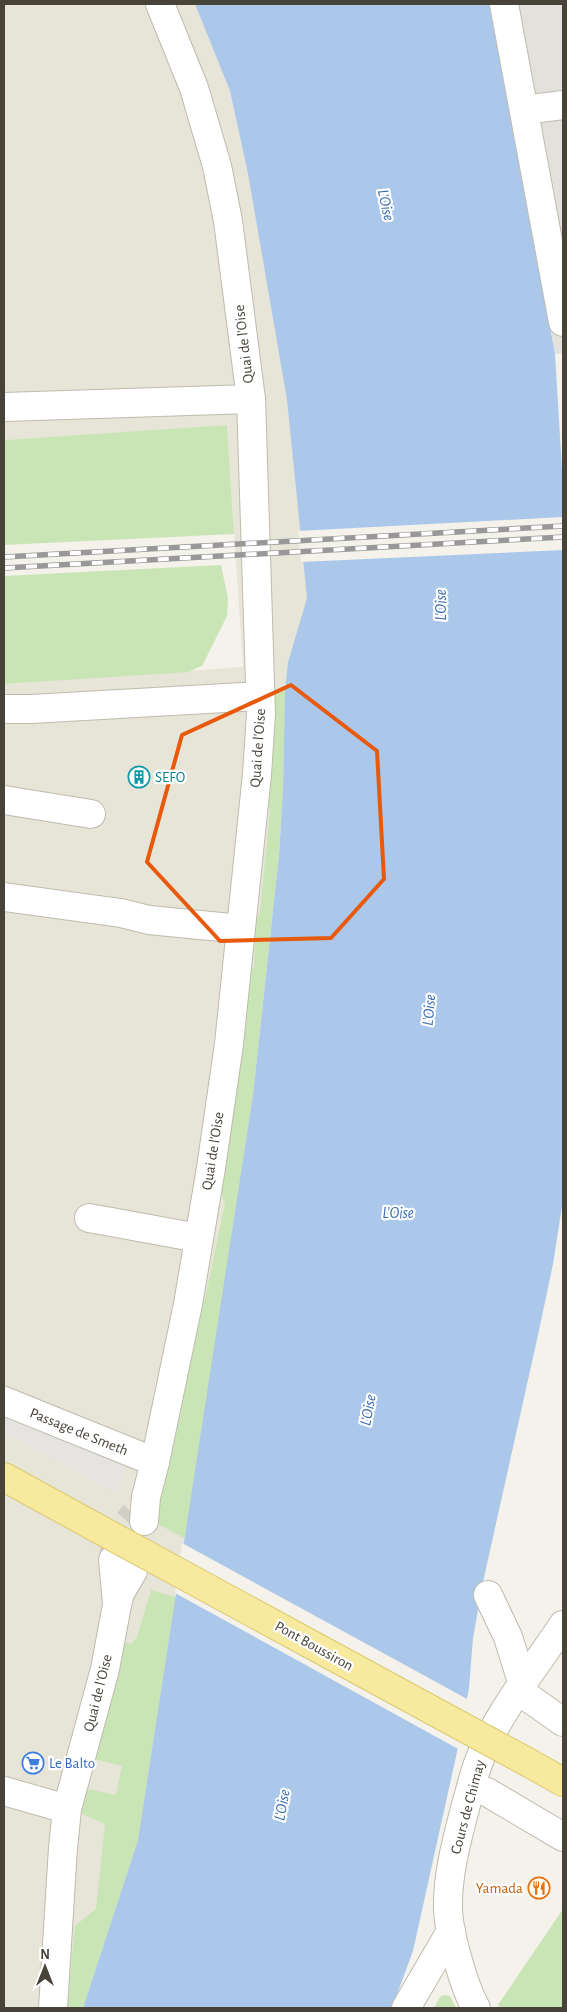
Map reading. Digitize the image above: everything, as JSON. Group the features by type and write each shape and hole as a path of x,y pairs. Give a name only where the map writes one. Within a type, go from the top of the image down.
{"main road":[{"name":"Pont Boussiron","path":"4,1477 563,1782"}],"street":[{"name":"Quai de l'Oise","path":"141,1511 155,1462 188,1304 229,1044 257,774 261,714 255,574 251,399 228,221 217,166 194,88 160,4"},
{"path":"504,4 563,322"},
{"path":"524,110 563,105"},
{"path":"4,407 251,399"},
{"path":"4,710 260,696"},
{"path":"4,800 91,814"},
{"path":"4,897 121,913 149,920 241,929"},
{"path":"89,1218 199,1238"},
{"name":"Passage de Smeth","path":"4,1401 155,1462"},
{"name":"Quai de l'Oise","path":"53,2008 62,1848 67,1809 105,1669 120,1593 123,1566"},
{"path":"488,1595 508,1637 521,1688 563,1722"},
{"name":"Cours de Chimay","path":"476,2008 464,1976 451,1931 448,1910 451,1873 459,1830 479,1760 503,1714 563,1625"},
{"path":"471,1787 486,1792 563,1837"},
{"path":"4,1791 67,1809"},
{"path":"406,2008 451,1931"}],"highlighted area":[{"path":"291,685 377,751 384,879 331,938 220,941 147,862 182,735"}],"shaded area":[{"path":"4,4 195,4 230,91 248,174 287,400 307,598 288,662 285,689 283,789 253,1095 138,1840 83,2008 4,2008 4,684 243,667 227,425 4,440"},
{"path":"490,4 563,4 563,353 555,354"},
{"path":"11,1412 127,1461 118,1494 4,1432 4,1422"}],"green space":[{"path":"227,425 234,534 4,545 4,440"},
{"path":"221,565 228,598 227,616 202,666 188,672 4,684 4,576"},
{"path":"285,689 283,789 279,855 253,1095 186,1539 156,1523 196,1309 205,1299 225,1203 219,1189 247,972 254,968 255,942 250,937 253,918 260,914 270,810 263,795 270,691"},
{"path":"151,1590 176,1597 138,1840 83,2008 67,2008 75,1926 96,1909 105,1824 80,1813 83,1788 116,1795 122,1766 90,1758 124,1642 131,1644 137,1637"},
{"path":"563,1909 563,2008 500,2008 498,2005"},
{"path":"443,1995 450,1996 456,2008 434,2008"}],"water":[{"name":"L’Oise","path":"195,4 489,4 555,354 563,486 563,1200 553,1264 483,1582 473,1638 469,1688 457,1752 413,1951 392,2008 83,2008 138,1840 253,1095 279,855 283,789 285,689 288,662 307,598 287,400 248,174 230,91"}],"pier":[{"path":"563,517 563,550 301,562 298,531"},
{"path":"182,1543 469,1700 460,1750 175,1593"}],"tunnel":[{"path":"113,1560 119,1535 134,1515"}],"railway":[{"path":"4,557 563,526"},
{"path":"4,568 563,537"}],"place":[{"name":"SEFO","path":"139,777"},
{"name":"Le Balto","path":"33,1763"},
{"name":"Yamada","path":"539,1888"}],"water label":[{"name":"L'Oise","path":"386,205"},
{"name":"L'Oise","path":"441,605"},
{"name":"L'Oise","path":"429,1010"},
{"name":"L'Oise","path":"368,1410"},
{"name":"L'Oise","path":"282,1805"}]}
